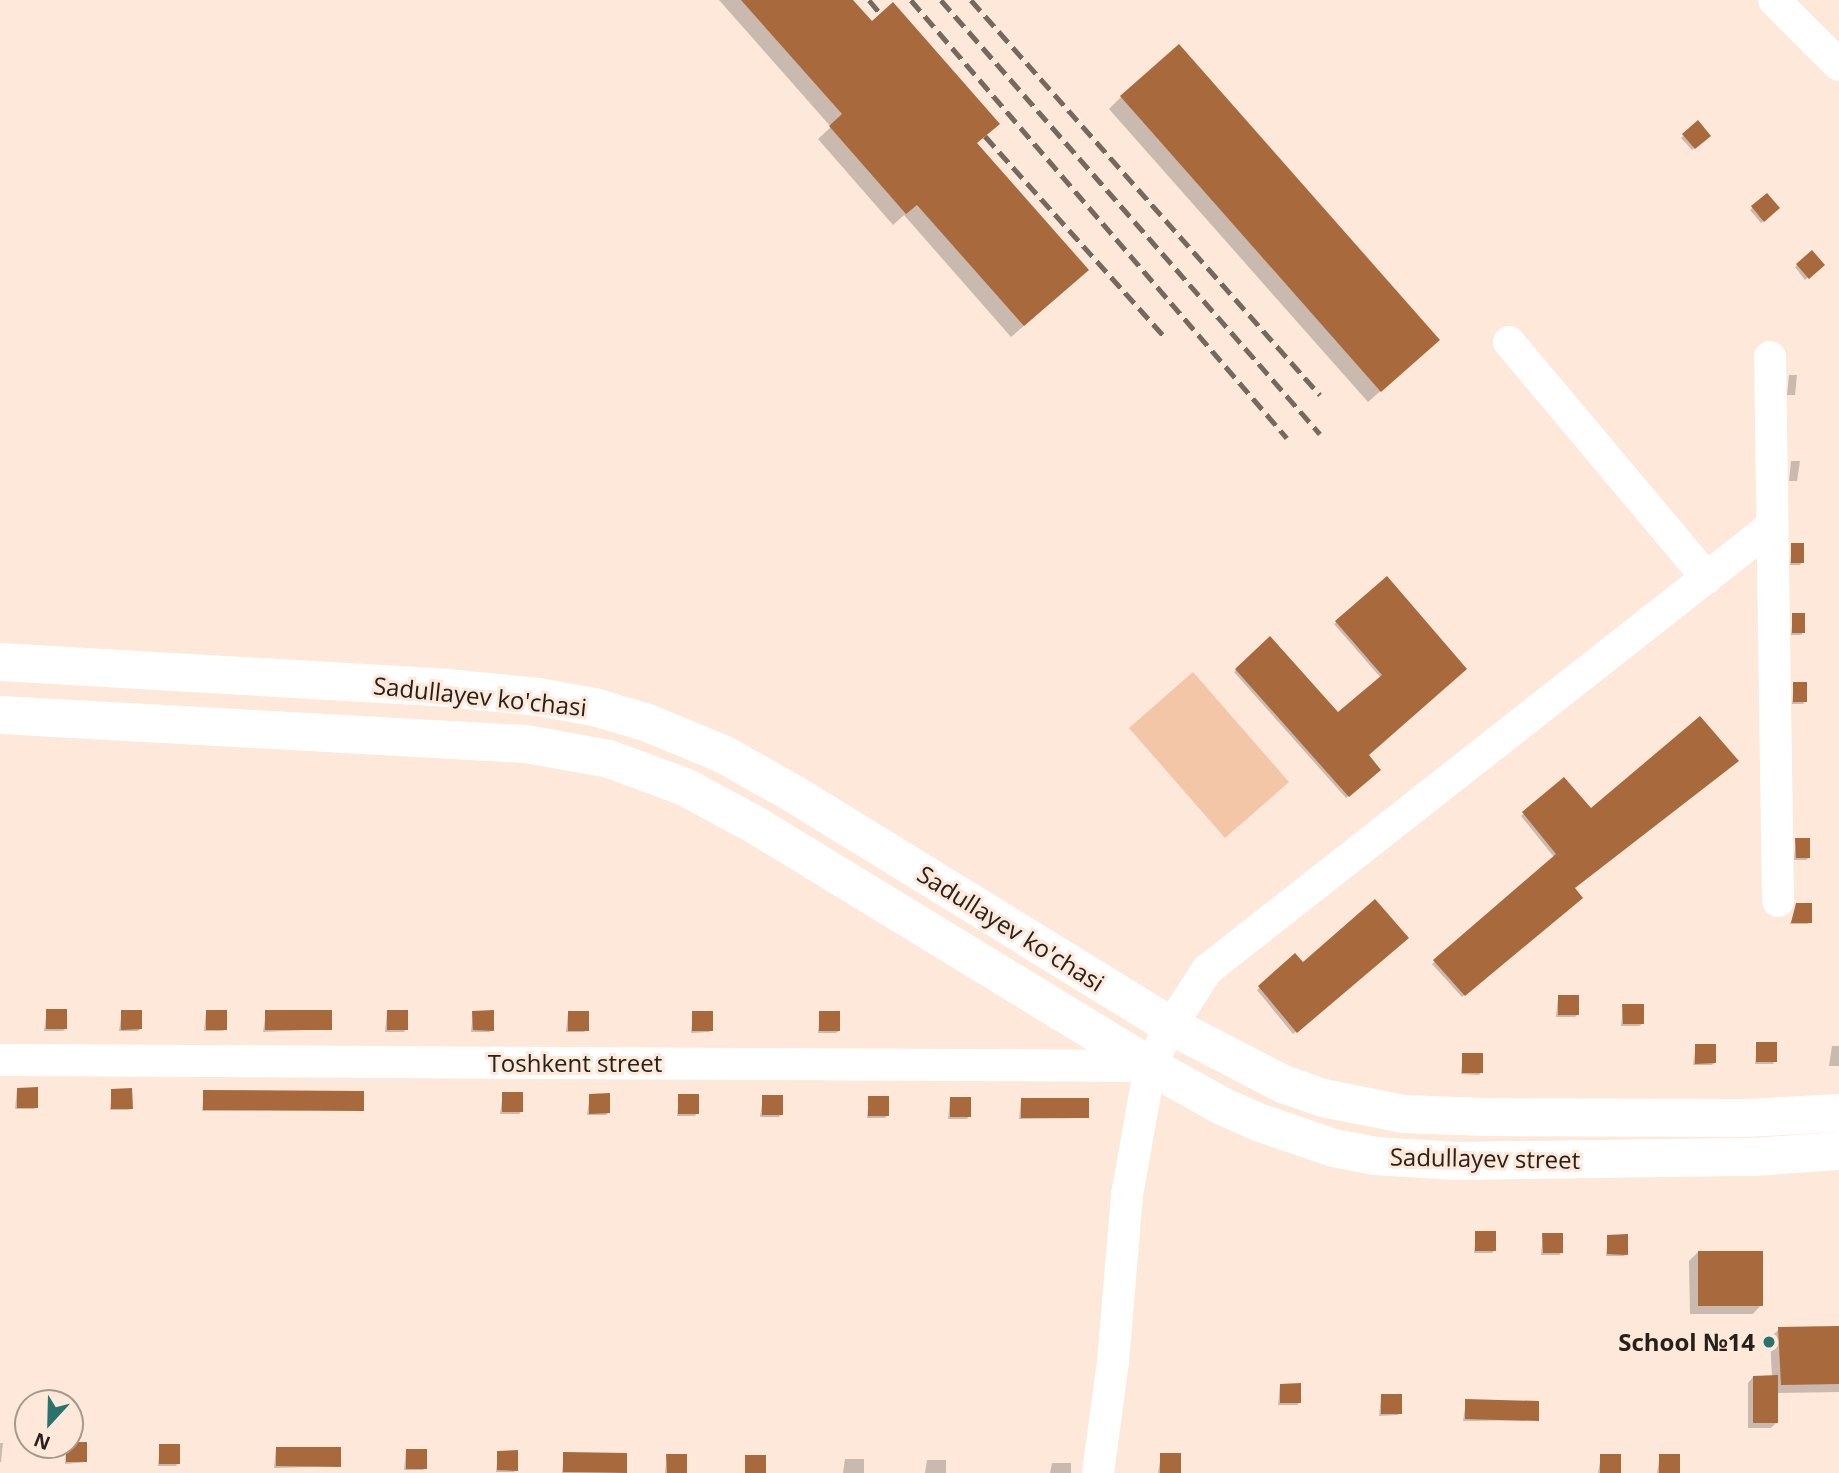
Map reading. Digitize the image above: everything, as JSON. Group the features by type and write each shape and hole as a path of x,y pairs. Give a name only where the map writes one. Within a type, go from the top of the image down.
{"main road":[{"name":"Sadullayev ko'chasi","path":"0,662 447,688 538,696 594,707 648,723 723,754 794,794 1171,1026 1283,1084 1323,1098 1404,1114 1745,1118 1839,1113"},
{"name":"Sadullayev street","path":"0,715 526,744 609,760 685,787 757,826 1150,1066 1258,1122 1334,1148 1376,1156 1456,1161 1753,1157 1839,1151"}],"street":[{"path":"1774,0 1839,65"},
{"path":"1509,342 1707,578"},
{"path":"1770,357 1778,901"},
{"path":"1098,1473 1113,1362 1127,1195 1150,1066 1171,1026 1208,970 1772,526"},
{"name":"Toshkent street","path":"0,1060 1150,1066"}],"shaded area":[{"path":"1193,672 1289,782 1225,838 1129,728"}],"building":[{"path":"741,0 853,0 872,21 893,2 1000,124 977,143 1089,270 1024,326 917,205 906,214 829,126 842,114"},
{"path":"1179,44 1440,340 1381,392 1120,96"},
{"path":"1698,120 1711,136 1695,149 1682,134"},
{"path":"1767,193 1780,208 1764,222 1751,206"},
{"path":"1812,250 1825,265 1809,279 1796,264"},
{"path":"1791,543 1804,543 1804,563 1791,563"},
{"path":"1387,576 1467,669 1369,755 1381,770 1349,797 1235,669 1270,636 1338,712 1382,675 1335,621"},
{"path":"1792,613 1805,613 1805,633 1792,633"},
{"path":"1793,682 1807,682 1807,702 1793,702"},
{"path":"1700,716 1739,761 1575,888 1583,898 1465,996 1433,960 1556,854 1522,812 1564,777 1591,808"},
{"path":"1795,838 1810,838 1810,858 1796,858"},
{"path":"1375,899 1409,938 1297,1033 1258,986 1295,953 1303,962"},
{"path":"1796,903 1812,903 1812,923 1791,923"},
{"path":"1558,995 1579,995 1579,1015 1558,1015"},
{"path":"1622,1004 1644,1004 1644,1024 1623,1024"},
{"path":"46,1009 67,1009 67,1029 46,1029"},
{"path":"121,1010 142,1010 142,1029 121,1030"},
{"path":"206,1010 227,1010 227,1030 206,1030"},
{"path":"265,1010 332,1010 332,1030 265,1030"},
{"path":"387,1010 408,1010 408,1030 387,1030"},
{"path":"494,1010 494,1031 473,1030 472,1011"},
{"path":"568,1011 589,1011 589,1031 568,1031"},
{"path":"692,1011 713,1011 713,1031 692,1031"},
{"path":"819,1011 840,1011 840,1031 819,1031"},
{"path":"1756,1042 1777,1042 1777,1062 1756,1062"},
{"path":"1695,1044 1716,1044 1716,1063 1695,1064"},
{"path":"1462,1053 1483,1053 1483,1073 1462,1073"},
{"path":"38,1087 38,1108 17,1108 17,1088"},
{"path":"132,1088 133,1109 111,1109 111,1089"},
{"path":"203,1090 364,1091 364,1111 203,1110"},
{"path":"502,1092 523,1092 523,1112 502,1112"},
{"path":"610,1093 610,1113 589,1114 589,1094"},
{"path":"678,1094 699,1094 699,1114 678,1114"},
{"path":"762,1095 783,1095 783,1115 762,1115"},
{"path":"868,1096 889,1096 889,1116 868,1116"},
{"path":"950,1097 971,1097 971,1117 950,1117"},
{"path":"1021,1098 1089,1098 1089,1118 1021,1118"},
{"path":"1475,1231 1496,1231 1496,1251 1475,1251"},
{"path":"1542,1233 1563,1233 1563,1253 1543,1253"},
{"path":"1628,1234 1628,1255 1607,1254 1607,1235"},
{"path":"1698,1251 1763,1251 1763,1306 1698,1306"},
{"path":"1839,1326 1839,1384 1781,1385 1778,1327"},
{"path":"1778,1375 1778,1423 1753,1423 1753,1376"},
{"path":"1301,1383 1301,1403 1280,1403 1280,1384"},
{"path":"1381,1394 1402,1394 1402,1414 1381,1414"},
{"path":"1465,1399 1539,1401 1539,1421 1465,1419"},
{"path":"84,1442 87,1442 87,1462 66,1462 66,1459 84,1459"},
{"path":"159,1444 180,1444 180,1464 159,1464"},
{"path":"276,1447 341,1447 341,1467 276,1466"},
{"path":"406,1449 427,1449 427,1469 406,1469"},
{"path":"518,1450 518,1471 497,1470 497,1451"},
{"path":"563,1452 627,1453 627,1473 563,1472"},
{"path":"1160,1453 1181,1453 1181,1473 1160,1473"},
{"path":"666,1454 687,1454 687,1473 667,1473"},
{"path":"1600,1454 1621,1454 1621,1473 1600,1473"},
{"path":"1659,1454 1680,1454 1680,1473 1659,1473"},
{"path":"745,1455 766,1455 766,1473 745,1473"}],"railway":[{"path":"869,0 880,13"},
{"path":"911,0 1287,438"},
{"path":"941,0 1320,434"},
{"path":"971,0 1320,395"},
{"path":"985,136 1164,336"}],"place":[{"name":"School №14","path":"1769,1342"}]}
